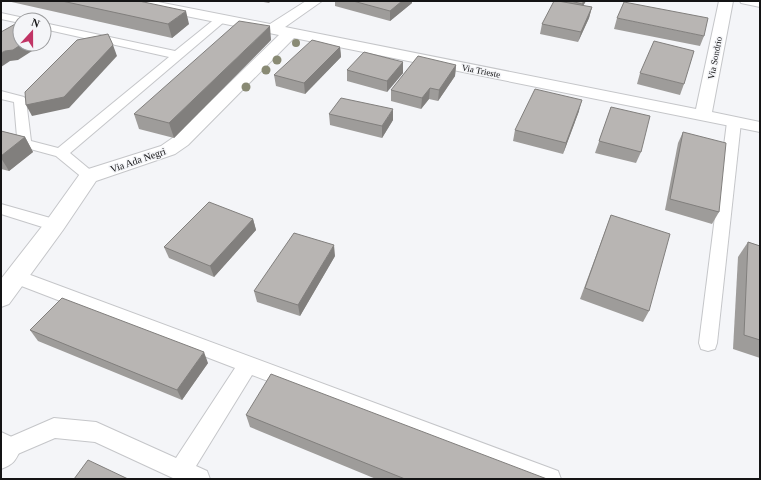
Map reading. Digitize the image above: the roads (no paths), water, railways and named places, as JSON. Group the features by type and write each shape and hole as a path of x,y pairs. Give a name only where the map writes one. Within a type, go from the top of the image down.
{"street":[{"name":"Via Trieste","path":"132,1 220,20 282,31 760,127"},
{"name":"Via Ada Negri","path":"89,176 168,150 181,141 282,31 315,1"},
{"name":"Via Sondrio","path":"703,115 726,1"},
{"path":"1,297 56,225 89,176"}],"lane":[{"path":"745,1 760,4"},
{"path":"2,17 12,19"},
{"path":"61,153 176,55 220,20"},
{"path":"52,28 176,55"},
{"path":"1,95 20,100 24,143"},
{"path":"708,344 734,122"},
{"path":"1,136 61,153 89,176"},
{"path":"1,208 56,225"},
{"path":"17,277 550,479"},
{"path":"3,450 54,428 96,432 189,476 248,365"}]}
